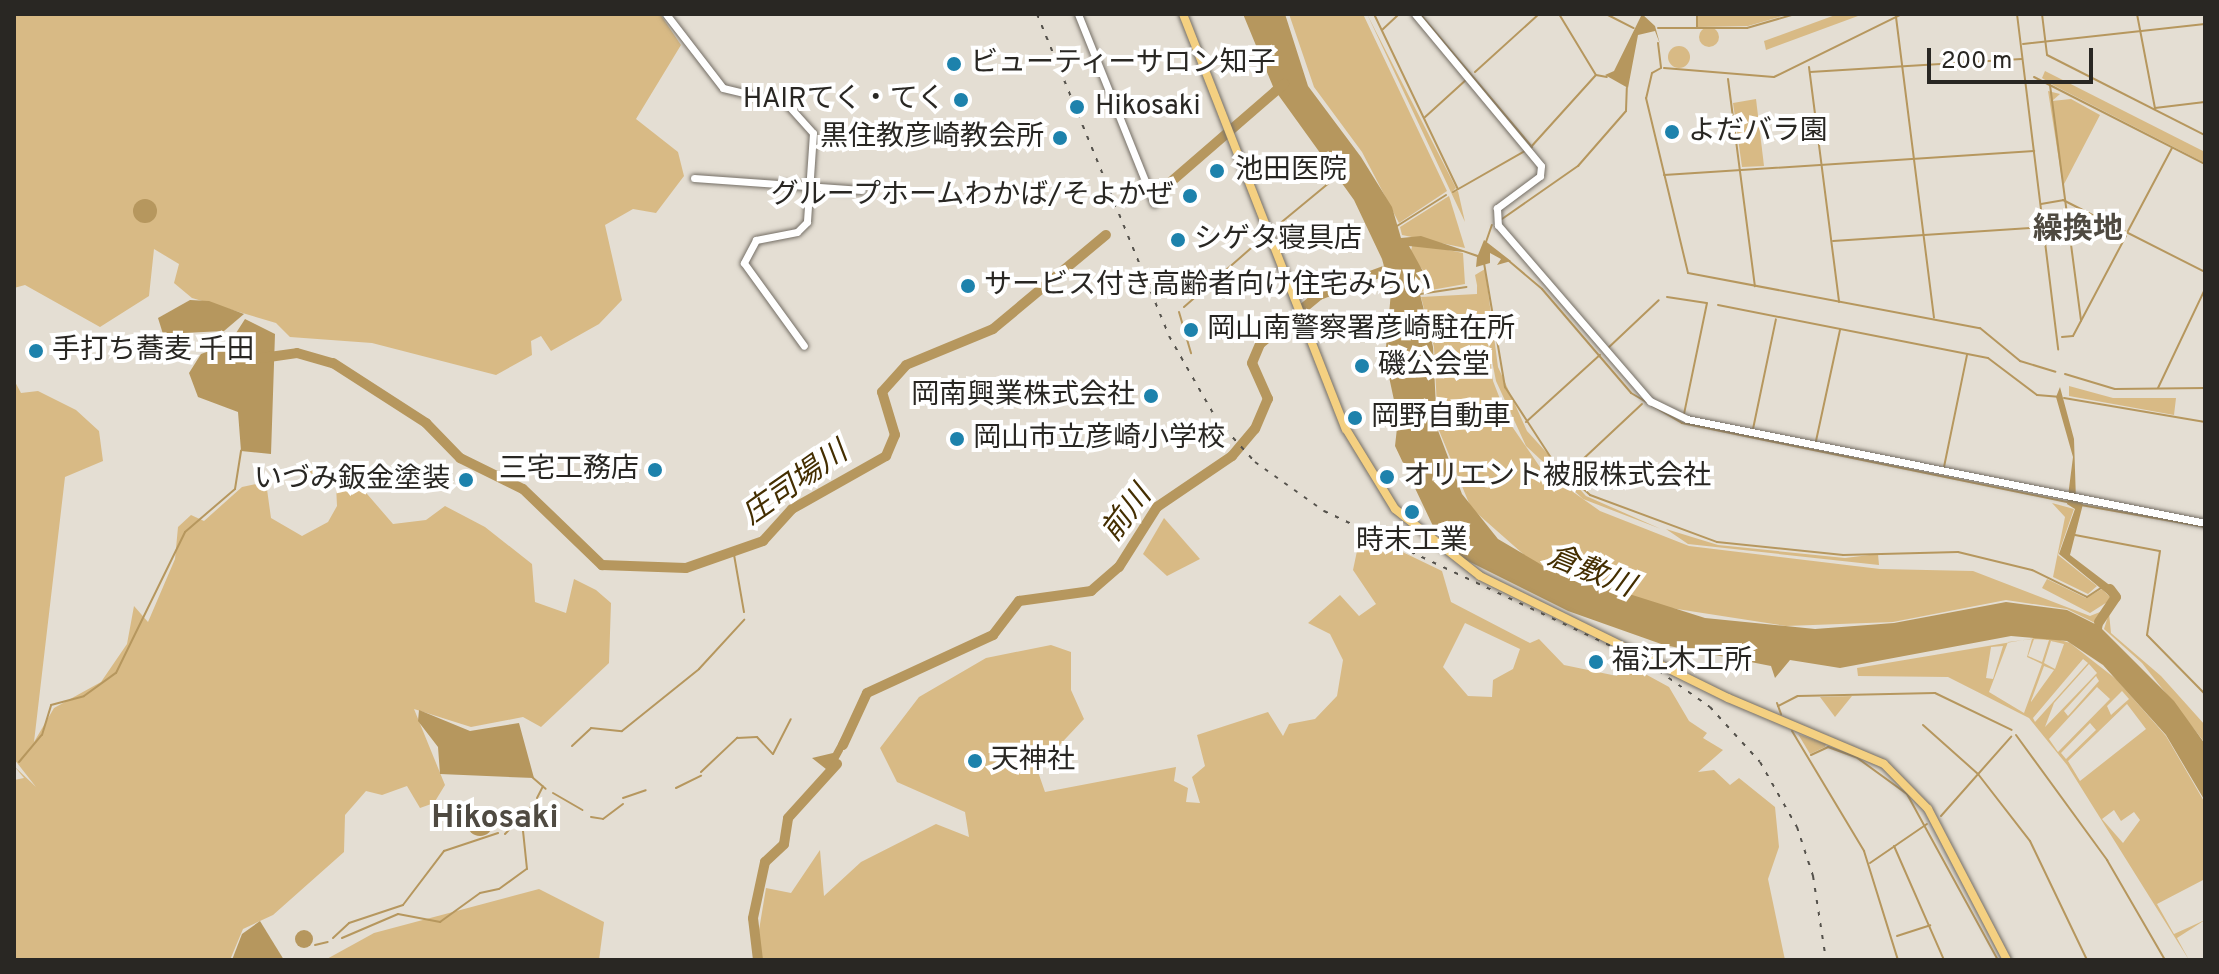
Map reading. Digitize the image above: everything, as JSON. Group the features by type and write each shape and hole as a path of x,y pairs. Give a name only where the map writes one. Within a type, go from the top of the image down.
{"main road":[{"path":"1183,14 1357,453 1415,530 1480,576 1717,693 1884,764 1928,809 2007,960"}],"street":[{"path":"666,14 723,88 786,103 806,121 814,145 812,186 803,228 756,240 744,263 804,346"},
{"path":"1078,14 1154,203"},
{"path":"1415,14 1528,149 1542,174 1499,205 1496,223 1650,401 1687,419 2205,523"},
{"path":"694,178 862,190"}],"shaded area":[{"path":"14,14 660,14 681,45 636,119 678,152 684,176 656,213 633,209 605,225 622,300 599,324 551,351 541,336 531,341 532,355 496,375 372,343 290,337 276,323 192,298 174,283 179,264 154,249 149,296 100,327 25,285 14,288"},
{"path":"1243,14 1285,14 1308,86 1361,157 1392,207 1401,238 1421,236 1478,255 1484,240 1511,261 1497,265 1501,259 1490,253 1490,263 1476,267 1477,257 1463,252 1409,246 1425,275 1417,282 1433,347 1437,428 1462,494 1498,539 1547,568 1705,618 1815,629 1894,623 2006,602 2067,610 2095,624 2105,611 2102,629 2174,701 2205,744 2205,801 2166,735 2103,665 2067,641 2011,636 1840,668 1790,660 1775,678 1771,666 1664,645 1568,611 1464,559 1433,526 1395,446 1398,419 1385,358 1391,292 1382,259 1354,200 1274,89"},
{"path":"1289,14 1363,14 1447,191 1399,223 1362,152 1314,87"},
{"path":"1367,14 1456,188 1452,192 1458,191 1465,222"},
{"path":"1642,14 1655,26 1660,44 1655,31 1638,35 1628,88 1605,75 1614,71"},
{"path":"1789,14 1748,26 1698,27 1698,15"},
{"path":"1838,14 1858,16 1766,50 1764,41"},
{"path":"1709,27 1716,30 1719,37 1716,44 1709,47 1702,44 1699,37 1702,30"},
{"path":"1679,46 1687,49 1690,57 1687,65 1679,68 1671,65 1668,57 1671,49"},
{"path":"2045,71 2205,152 2205,163 2053,85 2042,78"},
{"path":"2048,91 2060,94 2052,101 2071,99 2100,115 2063,186"},
{"path":"1756,99 1764,166 1742,167 1733,103"},
{"path":"1449,196 1465,248 1402,235 1400,227"},
{"path":"145,199 154,202 157,211 154,220 145,223 136,220 133,211 136,202"},
{"path":"1413,243 1463,253 1465,284 1420,292 1426,274 1410,254"},
{"path":"1485,269 1498,367 1527,431 1586,496 1661,529 1583,499 1526,446 1496,381 1475,275"},
{"path":"1477,284 1482,299 1493,381 1509,422 1542,470 1600,511 1689,546 1880,569 1973,571 2090,616 2105,610 2095,623 2067,609 2006,600 1893,622 1786,626 1664,607 1531,561 1471,508 1438,428 1434,347 1421,297 1477,294"},
{"path":"190,300 209,301 244,314 224,331 163,334 158,318"},
{"path":"245,319 275,334 271,454 241,451 238,412 198,397 189,373 201,354 229,344"},
{"path":"14,380 21,393 38,391 76,410 99,431 103,461 65,477 34,742 54,708 101,682 127,644 134,606 148,622 175,559 178,527 191,515 204,521 242,487 266,482 271,518 302,536 328,522 337,506 336,485 300,468 303,462 355,480 393,524 426,520 445,506 485,527 532,564 535,602 566,613 574,579 596,590 611,603 609,663 541,727 523,717 471,727 414,709 445,785 434,803 420,808 407,786 382,795 366,791 345,815 344,852 273,915 243,929 230,960 14,960 14,780 24,778 14,766 36,787 14,759"},
{"path":"2069,386 2113,398 2176,398 2174,415 2069,396"},
{"path":"2060,387 2074,439 2076,501 2083,504 2070,555 2116,590 2116,601 2059,554 2075,509 2067,504 2073,457 2056,397"},
{"path":"2052,503 2074,509 2058,555 2097,586 2088,594 2053,577 2065,517"},
{"path":"1164,518 1200,559 1167,576 1143,554"},
{"path":"1666,529 1718,545 1845,558 1878,554 1879,565 1688,544"},
{"path":"1361,532 1442,571 1451,602 1530,643 1539,639 1564,665 1617,676 1625,663 1669,687 1689,721 1707,733 1703,738 1723,750 1698,772 1714,770 1730,785 1739,778 1775,807 1779,847 1768,879 1785,960 754,960 766,888 791,893 820,850 824,896 861,862 936,824 969,837 965,812 897,782 880,748 919,697 986,658 1051,645 1071,652 1071,690 1084,719 1037,769 1045,792 1176,767 1174,781 1188,788 1186,802 1200,803 1192,777 1205,766 1197,735 1268,712 1283,736 1289,724 1315,719 1337,696 1343,660 1330,634 1308,623 1340,595 1359,616 1376,604 1353,570","holes":["1465,623 1520,649 1513,669 1493,680 1492,697 1468,696 1443,667"]},
{"path":"2047,579 2086,598 2102,589 2112,599 2090,613 2042,588"},
{"path":"2109,613 2111,633 2161,676 2205,725 2205,743 2142,663 2104,629"},
{"path":"2047,636 2070,643 2116,679 2166,736 2205,803 2205,879 2157,904 2174,934 2205,920 2177,938 2189,960 2067,765 2029,718 1948,677 1858,676 1857,668 2008,643 1989,692 2024,713 2042,664 2027,657 2032,639 2021,640","holes":["2034,639 2049,640 2042,662 2028,656","2051,641 2064,644 2055,669 2044,663","2003,646 1993,679 1986,678 1991,647","2083,659 2088,663 2035,722 2033,718","2089,664 2097,673 2045,727 2054,703","2044,666 2054,670 2031,702","2096,676 2099,681 2068,716 2064,711","2097,687 2110,699 2058,752 2049,739","2122,691 2129,699 2111,715 2107,706","2127,704 2146,729 2080,781 2068,761","2090,723 2096,730 2066,759 2061,753","2114,810 2121,821 2134,812 2140,820 2123,843 2102,819"]},
{"path":"1852,696 1835,717 1820,697"},
{"path":"419,710 470,731 519,723 534,778 440,774 438,747 418,721"},
{"path":"845,731 843,751 831,773 812,758 833,753"},
{"path":"1798,734 1826,744 1825,747 1810,754"},
{"path":"480,810 489,814 493,823 489,832 480,836 471,832 467,823 471,814"},
{"path":"539,889 604,922 599,960 325,960 374,933"},
{"path":"260,921 284,960 232,960 242,934"},
{"path":"304,930 313,939 304,948 295,939"}],"waterway":[{"path":"1374,14 1458,189"},
{"path":"1382,30 1399,14"},
{"path":"1420,14 1532,147"},
{"path":"1475,72 1539,14"},
{"path":"1559,14 1596,75"},
{"path":"1606,14 1634,28"},
{"path":"1697,28 1697,14 1749,14"},
{"path":"1658,28 1747,28 1795,14"},
{"path":"1664,68 1774,77 1902,14"},
{"path":"2017,14 2058,350"},
{"path":"2042,14 2047,55 2205,135"},
{"path":"2137,14 2155,108"},
{"path":"1896,17 1934,318"},
{"path":"2023,44 2205,24"},
{"path":"1658,43 1661,68 1652,73 1646,98 1688,273 1980,328 2020,361 2055,372"},
{"path":"1810,72 2022,59"},
{"path":"1809,67 1839,302"},
{"path":"1530,148 1596,75 1607,77"},
{"path":"2034,77 2205,164"},
{"path":"1424,118 1467,79"},
{"path":"1728,79 1755,286"},
{"name":"庄司場川","path":"1158,193 1284,84"},
{"path":"2050,85 2081,321"},
{"path":"1502,219 1578,166 1626,111 1627,88"},
{"path":"2155,108 2205,102"},
{"path":"2128,231 2172,148"},
{"path":"1453,192 1525,151"},
{"path":"1664,175 2034,151"},
{"path":"1272,230 1335,178"},
{"path":"1397,226 1446,195"},
{"path":"2041,204 2063,200 2205,272"},
{"path":"1486,242 1492,225"},
{"path":"1833,241 2042,227"},
{"path":"1184,307 1267,234"},
{"name":"庄司場川","path":"262,358 297,353 333,363 426,423 460,458 523,489 602,565 686,568 763,541 792,509 886,456 895,435 882,392 906,365 993,329 1106,235"},
{"path":"2062,337 2073,336 2126,236"},
{"path":"1509,261 1542,289 1631,393 1682,423 2067,502"},
{"path":"1484,263 1505,387 1553,461 1590,495 1717,542 1843,555 1958,552 2032,570 2087,597 2104,586"},
{"name":"前川","path":"843,745 867,693 993,635 1019,601 1091,591 1119,567 1157,507 1232,456 1255,429 1268,399 1252,363 1260,344 1319,295 1395,267"},
{"path":"1420,294 1466,287"},
{"path":"2158,388 2205,289"},
{"path":"1667,297 1707,303 1684,414"},
{"path":"1607,349 1659,300"},
{"path":"1718,305 1988,358 2037,395 2058,397"},
{"path":"1179,312 1191,353"},
{"path":"1753,429 1776,319"},
{"path":"1816,441 1840,330"},
{"path":"1526,422 1600,355"},
{"path":"1944,467 1967,355"},
{"path":"2065,374 2115,389 2205,388"},
{"path":"2064,398 2205,422"},
{"path":"1566,475 1642,404"},
{"path":"19,762 42,735 51,705 84,696 116,673 185,532 235,489 241,450"},
{"path":"2081,505 2205,527"},
{"path":"2075,535 2160,551 2147,635 2205,694"},
{"path":"733,549 744,612"},
{"path":"2099,622 2116,597 2110,589"},
{"path":"572,746 591,728 622,731 699,669 744,620"},
{"path":"1778,706 1798,696 1935,693 2012,730"},
{"path":"1777,703 1781,714"},
{"path":"701,772 737,738 757,737 773,754 791,719"},
{"path":"1923,725 1978,774 2030,841 2087,960"},
{"path":"1792,731 1864,851 1898,960"},
{"path":"2016,735 2107,860 2165,960"},
{"path":"1941,816 2011,737"},
{"path":"1811,755 1828,747 1856,757 1907,794 1998,960"},
{"name":"前川","path":"758,960 753,918 765,862 784,844 788,818 837,764"},
{"path":"676,788 701,776"},
{"path":"532,777 546,789"},
{"path":"537,798 543,786"},
{"path":"623,798 646,790"},
{"path":"553,793 583,810"},
{"path":"342,938 398,914 440,922 480,893 499,889 527,869 523,831 533,804"},
{"path":"505,834 534,804"},
{"path":"591,817 603,819 623,804"},
{"path":"1870,863 1927,824"},
{"path":"333,938 349,923 403,905 444,851 498,833"},
{"path":"1894,846 1944,960"},
{"path":"1897,936 1930,925"},
{"path":"315,945 328,942"}],"railway":[{"path":"1037,14 1169,336 1217,420 1255,462 1324,511 1649,664 1710,707 1760,762 1797,827 1813,876 1826,960"}],"place":[{"name":"ビューティーサロン知子","path":"954,64"},
{"name":"HAIRてく・てく","path":"961,100"},
{"name":"Hikosaki","path":"1077,107"},
{"name":"よだバラ園","path":"1672,132"},
{"name":"黒住教彦崎教会所","path":"1060,138"},
{"name":"池田医院","path":"1217,171"},
{"name":"グループホームわかば/そよかぜ","path":"1190,196"},
{"name":"シゲタ寝具店","path":"1178,240"},
{"name":"サービス付き高齢者向け住宅みらい","path":"968,286"},
{"name":"岡山南警察署彦崎駐在所","path":"1191,330"},
{"name":"手打ち蕎麦 千田","path":"36,351"},
{"name":"磯公会堂","path":"1362,366"},
{"name":"岡南興業株式会社","path":"1151,396"},
{"name":"岡野自動車","path":"1355,418"},
{"name":"岡山市立彦崎小学校","path":"957,439"},
{"name":"三宅工務店","path":"655,470"},
{"name":"オリエント被服株式会社","path":"1387,477"},
{"name":"いづみ鈑金塗装","path":"466,480"},
{"name":"時末工業","path":"1412,512"},
{"name":"福江木工所","path":"1596,662"},
{"name":"天神社","path":"975,761"}],"district":[{"name":"繰換地","path":"2078,231"},
{"name":"Hikosaki","path":"495,819"}],"water label":[{"name":"倉敷川","path":"1590,573"}]}
